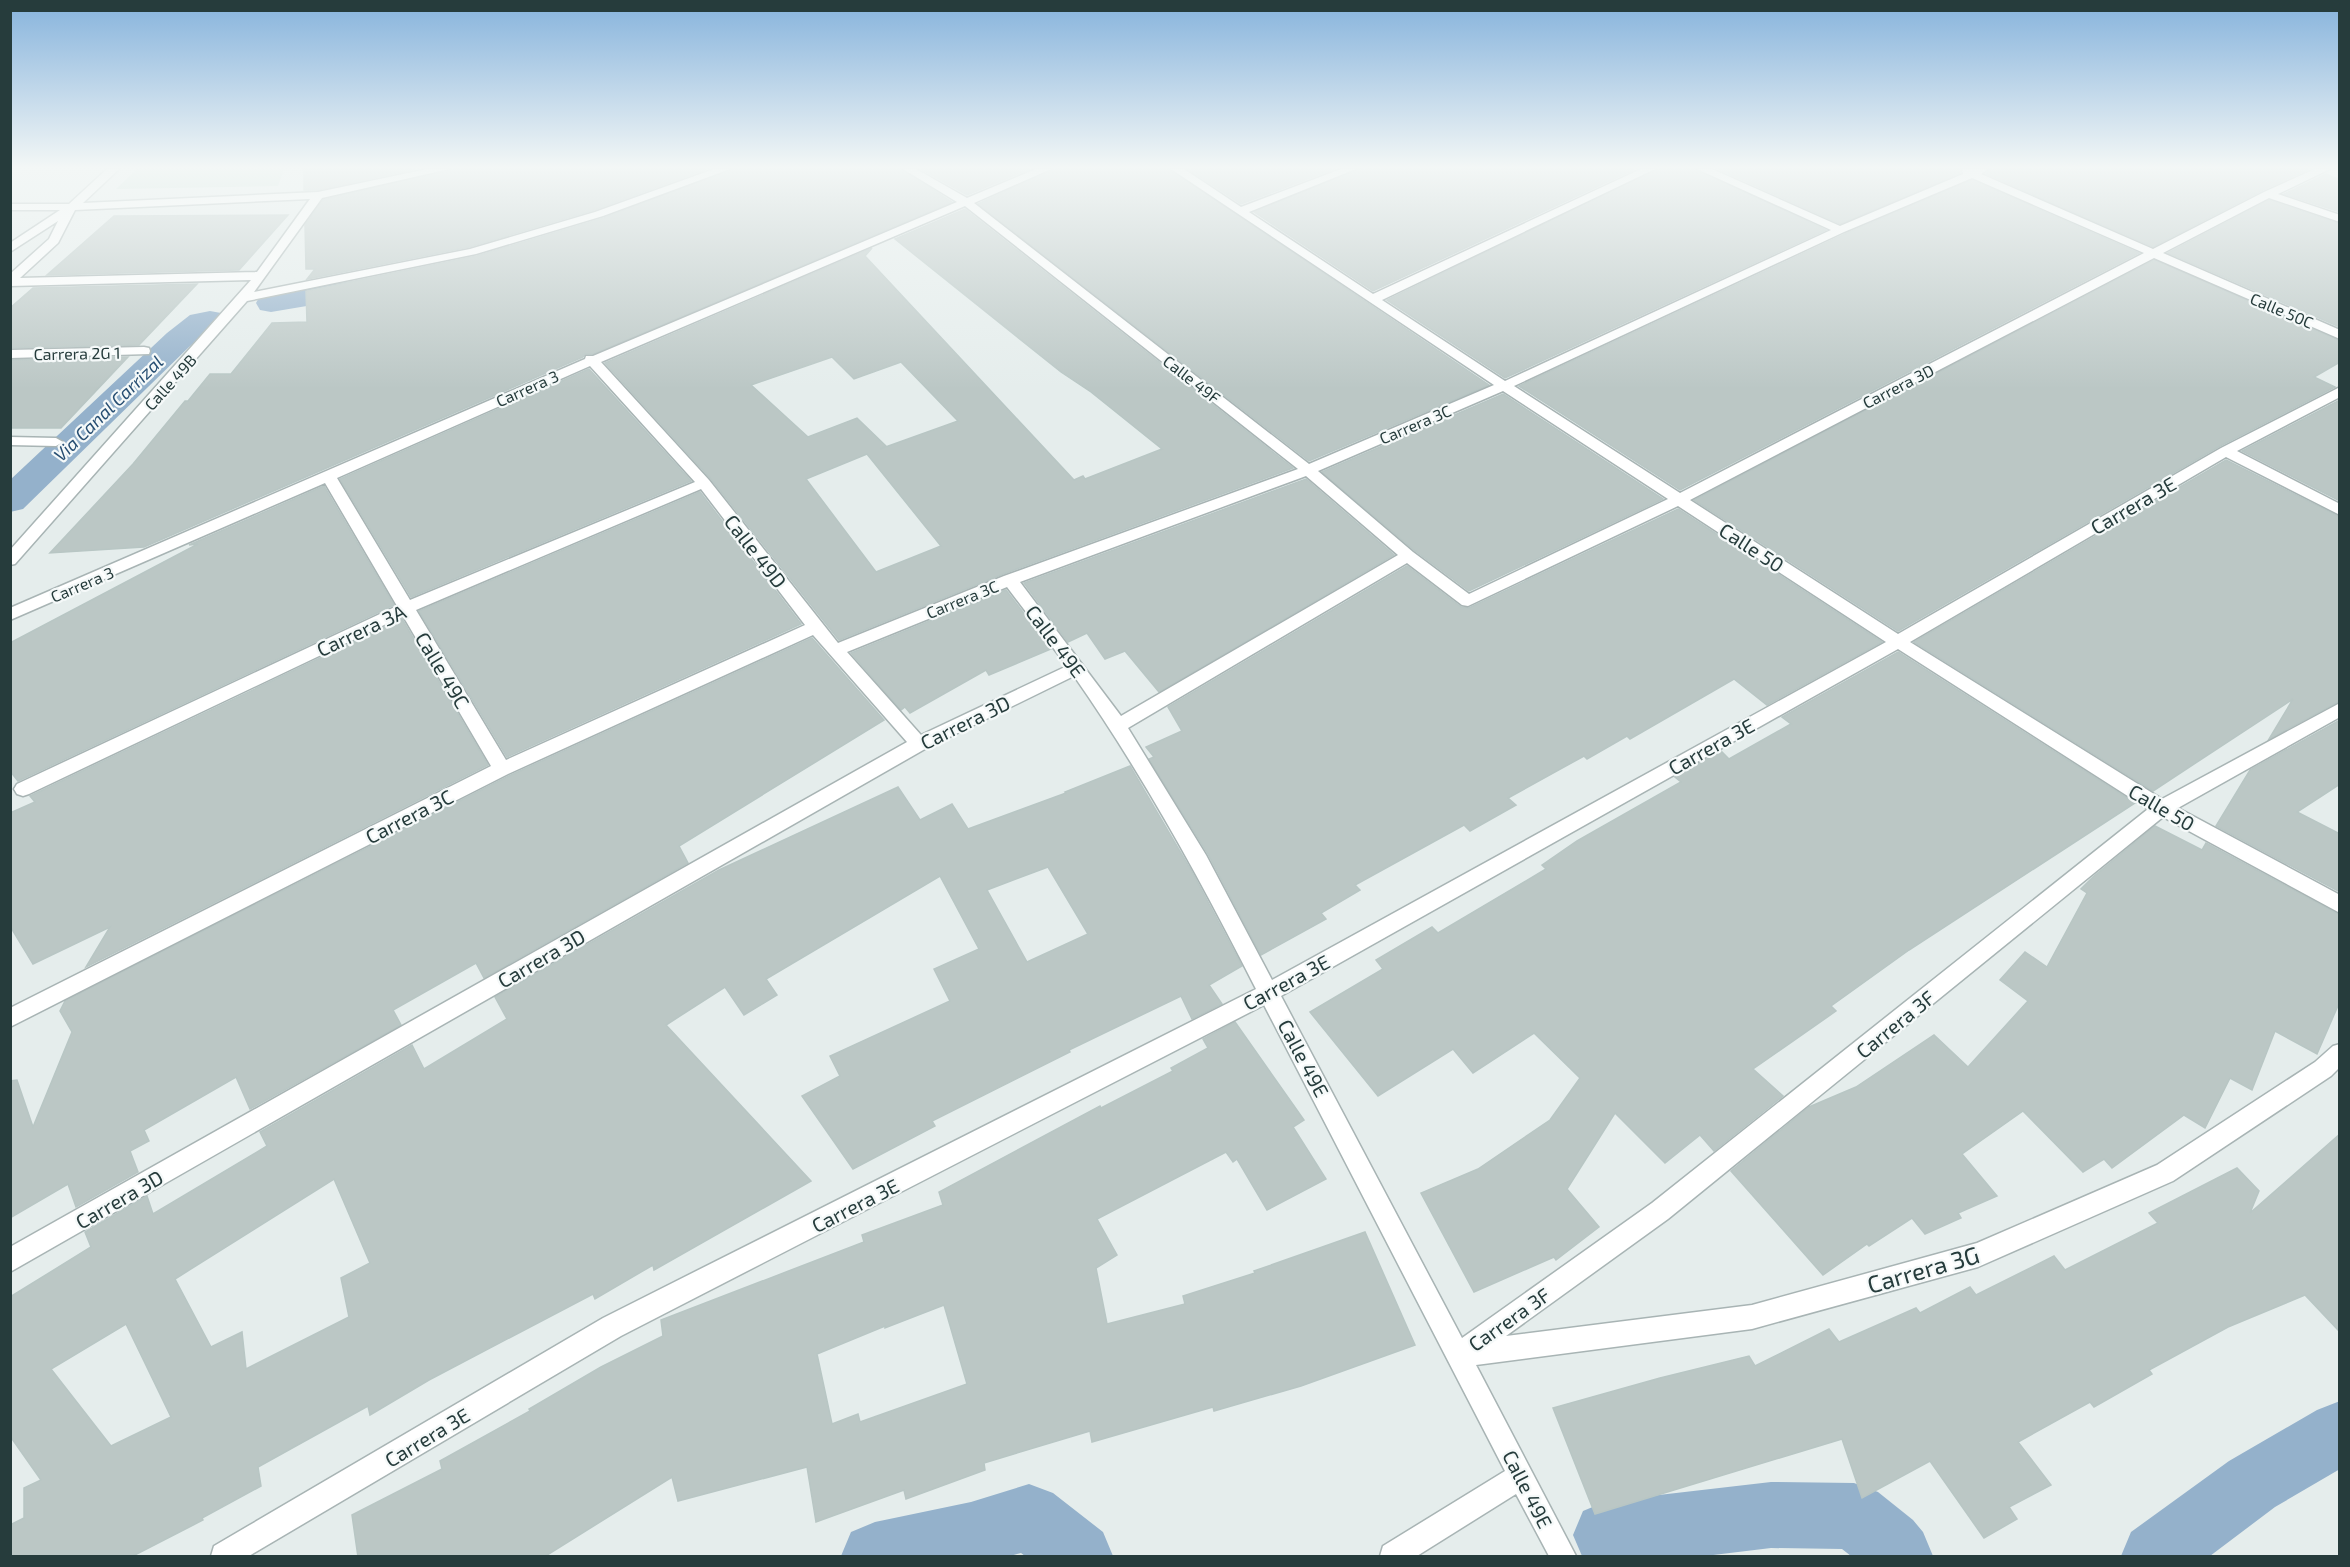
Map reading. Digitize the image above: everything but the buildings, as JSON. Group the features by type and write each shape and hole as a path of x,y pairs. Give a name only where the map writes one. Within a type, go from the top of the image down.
{"street":[{"path":"10,282 53,242"},
{"name":"Calle 49B","path":"10,560 243,298 285,242"},
{"path":"243,298 472,252 505,242"},
{"name":"Carrera 3","path":"10,615 329,477 591,359 870,242"},
{"name":"Calle 49F","path":"1017,242 1308,470 1408,556 1468,601"},
{"name":"Calle 50","path":"1287,242 1898,642 2162,808 2340,905"},
{"path":"1373,299 1494,242"},
{"name":"Carrera 3C","path":"836,650 1010,580 1308,470 1504,386 1814,242"},
{"name":"Calle 50C","path":"2125,242 2340,334"},
{"name":"Carrera 3D","path":"1468,601 1680,499 2177,242"},
{"path":"10,282 261,276"},
{"name":"Carrera 2G 1","path":"10,354 144,351"},
{"name":"Calle 49D","path":"591,359 704,483 815,627 919,744"},
{"name":"Carrera 3E","path":"224,1557 612,1327 1270,992 1898,642 2226,451 2340,390"},
{"path":"10,441 56,442"},
{"path":"2226,451 2340,510"},
{"name":"Calle 49C","path":"329,477 502,769"},
{"name":"Carrera 3A","path":"23,789 407,608 704,483"},
{"path":"1118,726 1408,556"},
{"name":"Calle 49E","path":"1010,580 1118,726 1199,860 1270,992 1563,1557"},
{"name":"Carrera 3C","path":"10,1018 502,769 815,627"},
{"name":"Carrera 3D","path":"10,1260 919,744 1077,668"},
{"name":"Carrera 3F","path":"1459,1355 1660,1212 2162,808 2340,709"},
{"name":"Carrera 3G","path":"1459,1355 1752,1317 1978,1255 2165,1173 2323,1069 2340,1053"},
{"path":"1393,1557 1521,1476"}],"waterway":[{"name":"Via Canal Carrizal","path":"271,303 367,288"},
{"name":"Via Canal Carrizal","path":"10,501 178,340 201,322 210,320"},
{"name":"Via Canal Carrizal","path":"2155,1556 2252,1484 2340,1433"},
{"name":"Via Canal Carrizal","path":"1607,1535 1771,1515 1854,1516 1889,1544 1899,1556"},
{"name":"Via Canal Carrizal","path":"875,1556 971,1536 1029,1517 1079,1556"}]}
